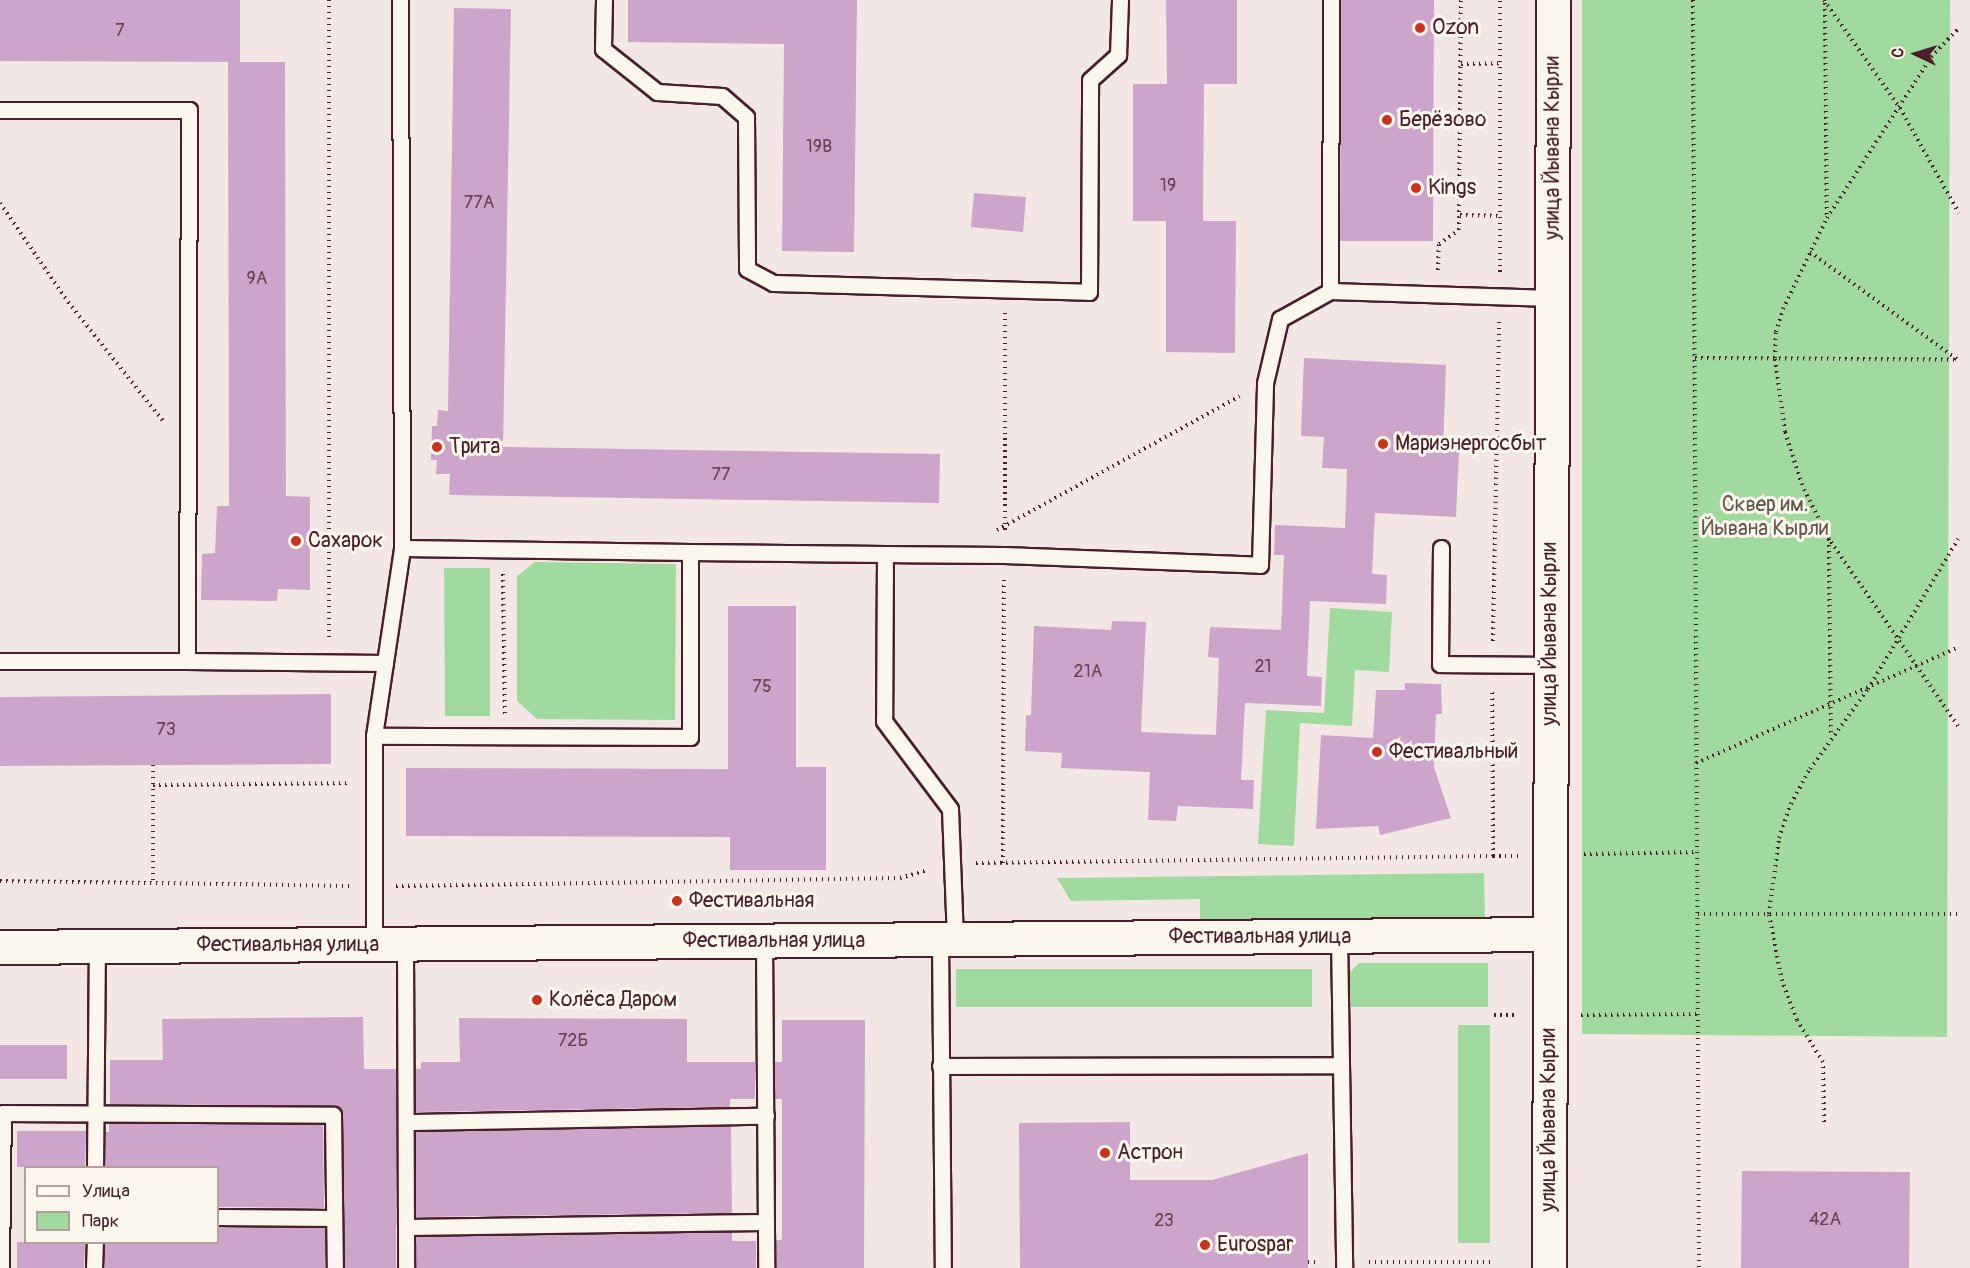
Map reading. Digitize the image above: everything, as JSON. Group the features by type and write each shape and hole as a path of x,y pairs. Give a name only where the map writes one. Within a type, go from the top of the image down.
{"street":[{"name":"улица Йывана Кырли","path":"1550,1268 1548,934 1553,0"},
{"name":"Фестивальная улица","path":"0,947 1548,934"}],"lane":[{"path":"400,0 402,548 374,736 373,887 390,944 406,1122 406,1268"},
{"path":"604,0 603,49 657,92 722,96 746,117 747,269 773,283 1089,292 1090,80 1118,55 1120,0"},
{"path":"1330,291 1331,0"},
{"path":"0,110 189,110 187,661"},
{"path":"402,548 966,555 1260,565 1265,383 1280,319 1330,291 1552,298"},
{"path":"1441,548 1440,664 1550,665"},
{"path":"374,736 690,737 690,552"},
{"path":"885,554 884,721 950,809 952,863 940,1066 943,1268"},
{"path":"0,661 385,663"},
{"path":"1339,936 1344,1265"},
{"path":"764,941 766,1268"},
{"path":"95,1166 97,946"},
{"path":"940,1066 1341,1065"},
{"path":"1,1268 3,1113 333,1115 335,1268"},
{"path":"406,1122 766,1116"},
{"path":"219,1217 334,1218"},
{"path":"406,1227 766,1222"},
{"path":"94,1268 95,1244"}],"path":[{"path":"329,0 329,663"},
{"path":"1437,294 1439,244 1459,230 1461,0"},
{"path":"1493,856 1492,664 1500,296 1500,0"},
{"path":"1694,0 1699,1268"},
{"path":"1825,1 1900,108 1959,213"},
{"path":"1825,1 1827,218"},
{"path":"1958,726 1829,539 1802,485 1785,432 1775,358 1776,333 1783,309 1827,218 1931,57 1959,28"},
{"path":"1461,64 1500,63"},
{"path":"0,203 68,302 188,452"},
{"path":"1460,215 1500,216"},
{"path":"1695,358 1958,360 1810,252"},
{"path":"966,555 1005,525 1265,383"},
{"path":"1829,539 1831,736"},
{"path":"1824,1122 1823,1062 1797,1020 1782,981 1770,914 1772,878 1782,830 1791,804 1831,736 1868,689 1958,539"},
{"path":"502,550 505,736"},
{"path":"1696,763 1958,648"},
{"path":"153,765 153,884"},
{"path":"153,785 373,783"},
{"path":"0,881 373,887 900,878 952,863 1697,852"},
{"path":"1698,914 1957,914"},
{"path":"1494,1015 1698,1014"},
{"path":"1308,1262 1344,1265 1494,1262"}],"green space":[{"name":"Сквер им. Йывана Кырли","path":"1582,0 1950,0 1947,1037 1582,1034"},
{"path":"535,562 676,564 675,720 537,719 517,701 517,576"},
{"path":"444,568 490,568 490,716 445,716"},
{"path":"1330,608 1392,612 1389,672 1355,670 1352,726 1300,723 1294,846 1258,844 1266,710 1324,713"},
{"path":"1484,873 1485,918 1200,922 1200,899 1071,901 1057,878"},
{"path":"1359,963 1488,963 1488,1007 1350,1007 1343,998 1347,975"},
{"path":"956,969 1312,969 1312,1007 956,1007"},
{"path":"1458,1025 1490,1025 1490,1243 1458,1243"}],"building":[{"path":"0,0 240,0 240,62 285,62 286,496 310,497 310,590 278,589 277,601 201,600 202,554 215,553 217,506 229,506 228,62 0,61"},
{"path":"628,0 857,0 854,252 782,251 784,44 628,42"},
{"path":"1166,0 1237,0 1237,84 1204,84 1203,221 1236,221 1235,353 1166,352 1166,221 1133,221 1133,84 1167,84"},
{"name":"Берёзово","path":"1341,0 1434,0 1433,241 1340,241"},
{"path":"454,8 511,9 503,447 940,454 939,503 449,495 450,474 436,474 437,460 431,460 432,426 437,426 438,410 448,411"},
{"path":"974,193 1026,197 1023,232 971,227"},
{"path":"1304,358 1446,365 1443,450 1459,451 1456,517 1375,513 1372,574 1387,575 1386,604 1310,601 1307,676 1322,677 1321,706 1245,703 1241,780 1254,780 1253,809 1178,806 1176,821 1148,820 1150,772 1061,768 1062,753 1025,751 1026,715 1031,715 1034,626 1111,630 1112,621 1146,622 1141,732 1216,735 1219,658 1208,657 1210,627 1281,630 1284,555 1274,555 1275,525 1345,528 1347,469 1322,468 1324,437 1301,436"},
{"path":"728,606 796,606 796,767 826,767 826,870 730,870 730,837 406,836 406,768 728,769"},
{"name":"Фестивальный","path":"1405,683 1441,684 1442,714 1436,714 1434,767 1451,818 1380,835 1378,826 1316,829 1321,735 1373,738 1376,690 1405,690"},
{"path":"331,694 331,764 0,766 0,697"},
{"path":"363,1017 364,1069 396,1069 396,1268 345,1268 343,1115 337,1106 110,1104 110,1060 163,1060 162,1019"},
{"path":"459,1018 687,1019 687,1062 755,1062 755,1099 730,1099 730,1107 415,1112 415,1069 421,1069 421,1062 460,1062"},
{"path":"782,1020 865,1020 864,1268 776,1268 776,1240 782,1240 782,1099 775,1099 774,1062 782,1062"},
{"path":"0,1045 67,1045 67,1079 0,1079"},
{"path":"1130,1122 1130,1180 1212,1180 1308,1153 1308,1268 1020,1268 1019,1123"},
{"path":"109,1123 323,1125 324,1208 219,1207 219,1166 105,1166 105,1132 109,1132"},
{"path":"731,1126 732,1213 416,1217 415,1132"},
{"path":"17,1131 86,1131 85,1166 17,1167"},
{"path":"1742,1171 1910,1172 1909,1268 1741,1268"},
{"path":"219,1227 325,1228 325,1268 104,1268 105,1244 219,1244"},
{"path":"732,1232 732,1241 756,1241 756,1268 416,1268 416,1237"},
{"path":"17,1242 85,1244 84,1268 17,1268"}],"place":[{"name":"Ozon","path":"1420,28"},
{"name":"Берёзово","path":"1387,120"},
{"name":"Kings","path":"1416,188"},
{"name":"Мариэнергосбыт","path":"1383,444"},
{"name":"Трита","path":"437,447"},
{"name":"Сахарок","path":"296,541"},
{"name":"Фестивальный","path":"1377,752"},
{"name":"Фестивальная","path":"677,901"},
{"name":"Колёса Даром","path":"537,1000"},
{"name":"Астрон","path":"1105,1153"},
{"name":"Eurospar","path":"1205,1245"}]}
